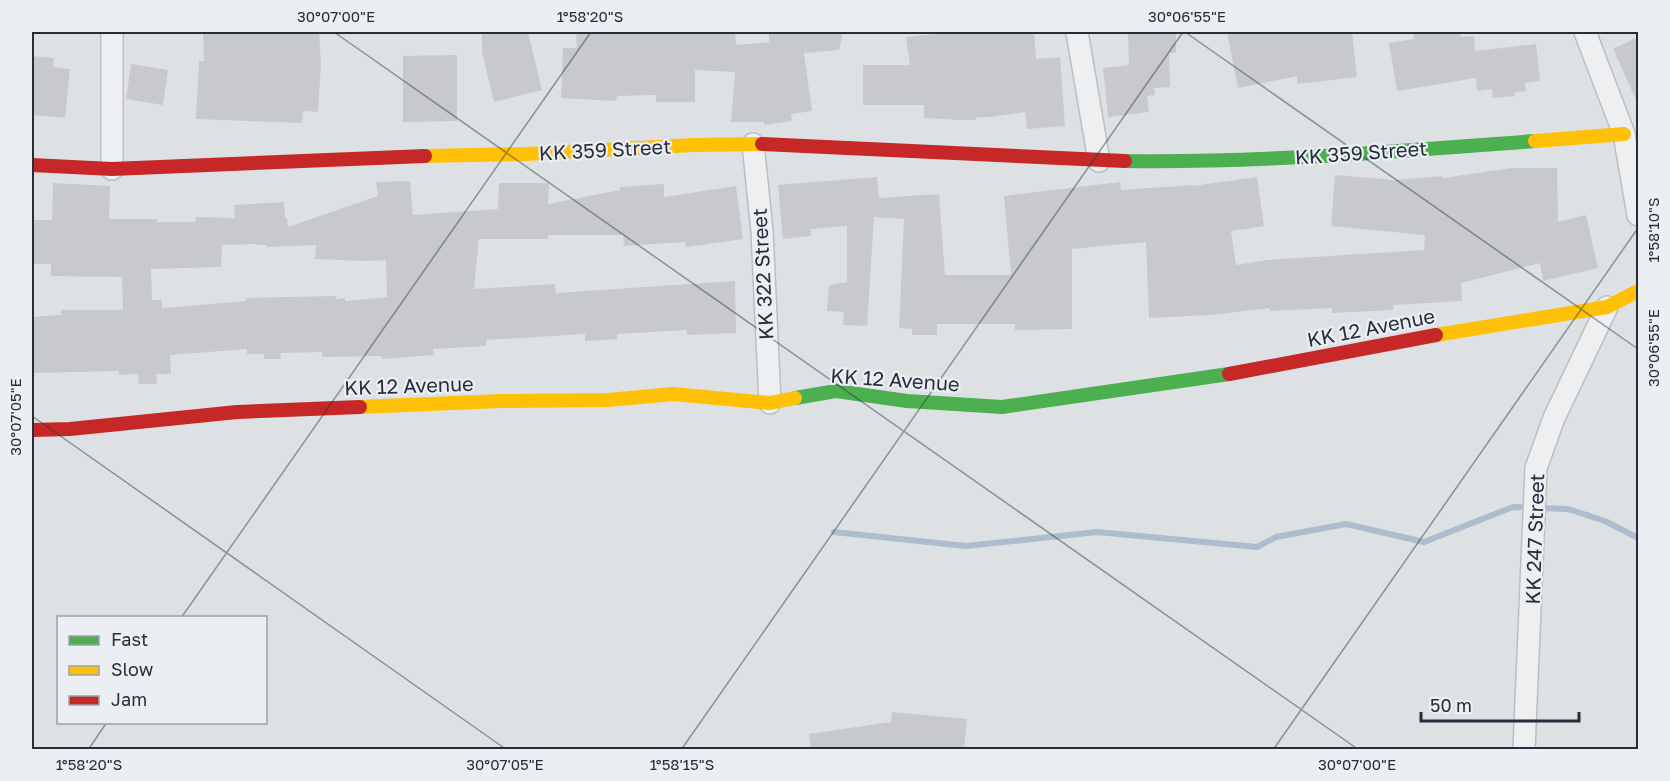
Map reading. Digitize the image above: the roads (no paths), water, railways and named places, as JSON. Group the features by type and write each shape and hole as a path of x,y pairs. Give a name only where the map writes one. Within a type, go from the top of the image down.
{"main road":[{"name":"KK 359 Street","path":"32,165 112,169 753,144 1099,160 1194,162 1300,158 1624,134"},
{"name":"KK 12 Avenue","path":"32,430 70,429 237,412 501,401 608,400 673,394 770,403 836,392 908,401 1002,407 1260,370 1430,336 1607,307 1638,291"}],"street":[{"path":"112,32 112,169"},
{"path":"1077,32 1099,160"},
{"path":"1585,32 1624,134 1638,214"},
{"name":"KK 322 Street","path":"753,144 762,231 770,403"},
{"name":"KK 247 Street","path":"1524,750 1536,468 1554,418 1607,307"}],"waterway":[{"path":"834,532 966,546 1097,532 1257,547 1276,537 1346,524 1424,542 1513,507 1568,509 1605,521 1636,537 1638,535"}]}
